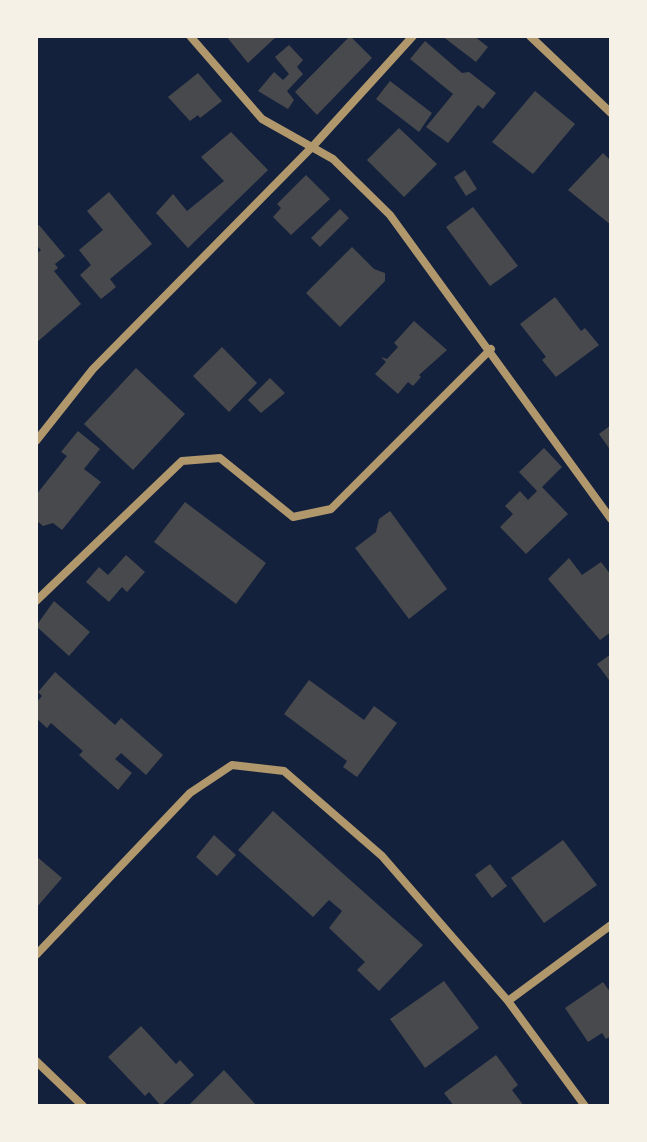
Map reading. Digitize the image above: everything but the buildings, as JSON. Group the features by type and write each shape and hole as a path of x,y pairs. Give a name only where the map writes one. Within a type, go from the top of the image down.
{"street":[{"path":"190,36 262,119 314,145 333,159 390,215 491,349 611,519"},
{"path":"36,441 93,369 314,145 413,36"},
{"path":"530,36 611,113"},
{"path":"36,601 182,461 220,458 293,517 331,509 491,349"},
{"path":"36,955 190,793 232,765 284,771 382,856 508,1001 585,1106"},
{"path":"508,1001 611,925"},
{"path":"36,1061 83,1106"}]}
